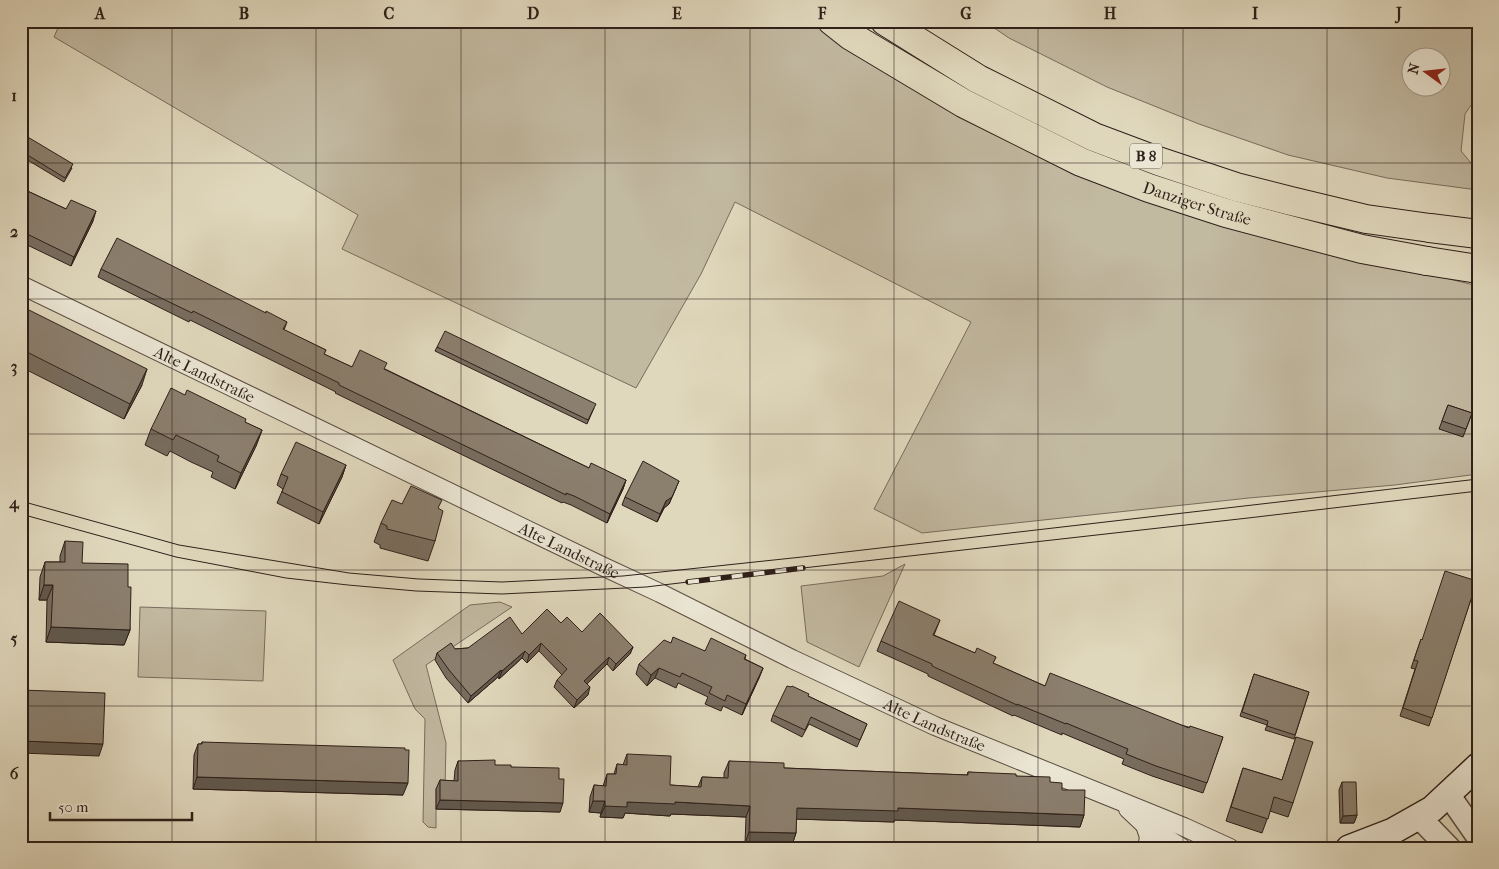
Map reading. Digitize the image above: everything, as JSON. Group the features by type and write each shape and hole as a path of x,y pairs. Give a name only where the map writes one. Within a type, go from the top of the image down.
{"main road":[{"name":"Danziger Straße","path":"832,21 851,36 963,104 1081,162 1149,188 1226,214 1362,249 1478,269"},
{"name":"Danziger Straße","path":"885,21 978,79 1094,136 1149,158 1236,187 1366,219 1478,234"},
{"path":"1349,848 1394,831 1432,809 1478,766"}],"street":[{"name":"Alte Landstraße","path":"21,285 660,593 792,659 935,726 1184,827 1230,848"},
{"path":"1448,794 1478,837"},
{"name":"Alte Landstraße","path":"1123,803 1145,825 1182,848"},
{"path":"1419,817 1449,848"},
{"path":"1145,825 1149,837 1147,848"}],"shaded area":[{"path":"61,21 813,21 960,116 1201,219 1353,261 1421,272 1478,286 1478,474 1395,485 1249,498 922,533 874,509 971,322 735,202 701,274 636,388 342,249 358,215 54,37"},
{"path":"984,21 1478,21 1478,95 1465,114 1461,151 1471,163 1478,158 1478,190 1387,178 1288,155 1199,124 1107,87 1009,38"},
{"path":"905,564 859,667 807,642 801,586 883,576"},
{"path":"500,602 512,607 426,665 446,743 445,789 436,789 436,828 428,827 423,822 425,719 415,709 393,660 470,605"},
{"path":"140,607 266,611 263,681 138,677"}],"building":[{"path":"21,133 73,164 65,178 21,151"},
{"path":"21,188 66,209 71,200 96,211 74,257 21,231"},
{"path":"117,238 287,322 283,329 326,350 324,354 352,367 360,350 387,363 384,369 589,468 591,463 626,480 610,514 574,496 566,493 566,495 339,385 339,383 193,311 192,313 101,269"},
{"path":"21,306 147,369 130,404 21,349"},
{"path":"445,331 596,404 588,420 437,347"},
{"path":"171,388 185,395 187,390 246,419 245,422 262,430 241,473 217,461 219,456 197,445 176,435 173,440 151,429"},
{"path":"1448,405 1472,413 1466,429 1442,421"},
{"path":"296,442 346,465 323,512 282,492 288,477 281,474"},
{"path":"643,461 679,481 672,497 666,501 660,514 625,497"},
{"path":"411,486 442,500 438,508 443,511 435,541 387,529 387,526 381,523 392,500 402,504"},
{"path":"65,541 83,542 82,563 128,564 128,587 131,587 130,630 51,627 53,585 44,585 45,562 65,562"},
{"path":"1445,571 1477,581 1432,718 1403,708 1418,661 1414,660"},
{"path":"899,601 940,620 933,635 975,653 977,648 996,657 993,663 1045,686 1050,673 1189,728 1190,726 1223,737 1207,783 1126,754 1128,749 1017,705 881,641"},
{"path":"547,609 561,623 567,617 582,632 600,613 633,647 616,664 609,657 584,681 590,687 577,700 557,680 567,669 541,643 529,655 525,651 471,696 437,653 451,643 455,649 468,648 510,617 522,634"},
{"path":"673,637 705,651 711,638 746,655 744,659 763,668 746,704 727,695 725,701 709,693 712,687 682,673 680,677 659,668 651,675 639,664 664,640 671,643"},
{"path":"1254,674 1309,692 1295,735 1267,726 1268,721 1242,712"},
{"path":"787,686 792,686 809,694 808,696 867,724 860,740 811,717 805,730 773,715"},
{"path":"21,690 105,693 103,744 21,741"},
{"path":"1296,737 1313,742 1293,803 1274,797 1268,819 1231,807 1243,768 1282,780"},
{"path":"202,742 405,748 405,750 409,750 408,783 197,777 198,744 202,744"},
{"path":"627,754 671,756 670,785 701,787 702,777 728,778 729,761 784,763 784,768 968,775 968,772 1050,777 1050,782 1062,783 1062,790 1085,790 1084,815 898,808 898,811 797,808 796,833 749,832 750,806 675,802 675,804 627,802 627,807 605,806 605,801 593,801 594,785 606,786 607,774 616,774 617,764 627,765"},
{"path":"495,760 495,765 511,765 511,767 559,768 559,779 564,779 563,803 440,800 440,780 458,781 458,761"},
{"path":"1342,782 1356,782 1357,815 1343,816"}],"tram line":[{"path":"21,501 179,545 349,573 419,579 502,582 623,576 1478,479"},
{"path":"803,568 1478,491"},
{"path":"21,514 176,557 286,578 348,585 416,591 502,594 646,587 688,582"}],"railway":[{"path":"688,582 803,568"}]}
